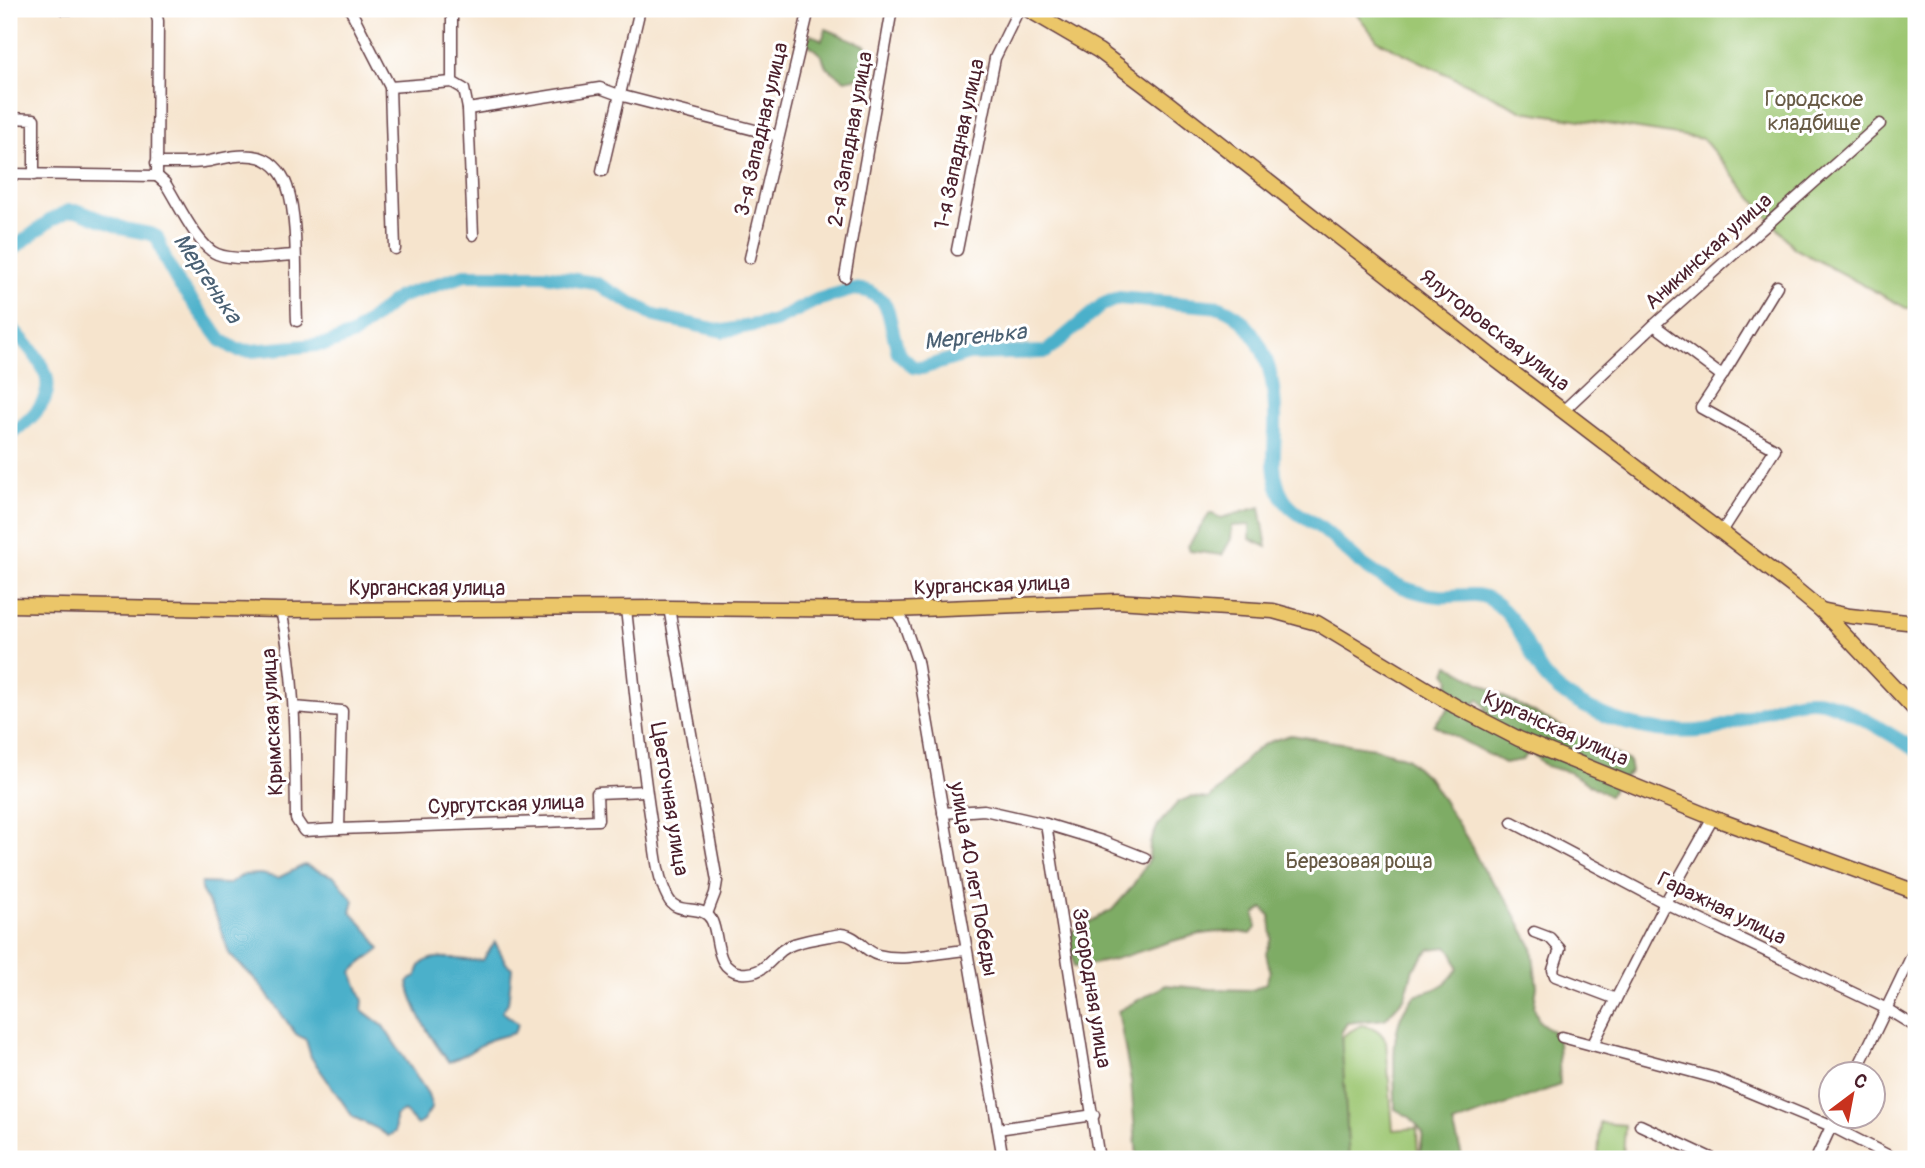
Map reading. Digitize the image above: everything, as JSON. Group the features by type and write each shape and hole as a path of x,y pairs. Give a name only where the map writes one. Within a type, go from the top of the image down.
{"main road":[{"name":"Ялуторовская улица","path":"1027,9 1063,28 1124,69 1821,610 1916,711"},
{"name":"Курганская улица","path":"9,604 281,610 895,610 1117,601 1273,611 1317,622 1455,706 1519,739 1713,818 1916,892"},
{"path":"1821,610 1916,623"},
{"path":"1857,648 1860,627 1872,618"}],"street":[{"path":"63,9 156,9 157,176"},
{"path":"452,9 452,82"},
{"path":"602,171 640,9"},
{"name":"3-я Западная улица","path":"750,258 809,9"},
{"name":"2-я Западная улица","path":"845,277 892,9"},
{"name":"1-я Западная улица","path":"957,250 995,58 1019,9"},
{"path":"351,10 390,87 395,249"},
{"path":"390,87 452,82 464,89 468,109 473,235"},
{"path":"468,109 600,88 778,136"},
{"path":"9,118 34,119 34,175"},
{"name":"Аникинская улица","path":"1564,410 1880,124"},
{"path":"156,163 192,163 227,156 254,156 269,161 279,170 287,187 293,216 297,321"},
{"path":"9,174 157,176 165,183 204,244 215,254 231,257 294,256"},
{"path":"1721,533 1775,449 1701,408 1777,286"},
{"path":"1654,326 1722,376"},
{"path":"669,608 717,881 707,914 713,922 718,950 724,963 732,970 743,973 759,971 793,944 841,933 849,934 869,952 895,958 966,950"},
{"name":"Цветочная улица","path":"626,609 646,791 656,855 669,902 679,908 707,914"},
{"name":"Крымская улица","path":"281,610 294,707 296,819 304,831 339,829"},
{"name":"улица 40 лет Победы","path":"895,610 904,621 917,661 1003,1159"},
{"path":"294,707 342,711 339,829"},
{"name":"Сургутская улица","path":"339,829 598,820 597,793 646,791"},
{"path":"943,813 984,810 1046,824 1102,841 1145,858"},
{"path":"1593,1044 1665,903 1713,818"},
{"name":"Гаражная улица","path":"1512,822 1665,903 1885,1008 1916,1027"},
{"name":"Загородная улица","path":"1046,824 1099,1159"},
{"path":"1534,932 1550,938 1560,949 1553,970 1555,976 1616,999"},
{"path":"1861,1060 1916,947"},
{"path":"1562,1037 1715,1078 1816,1115"},
{"path":"998,1129 1094,1115"},
{"path":"1640,1125 1713,1159"},
{"path":"1815,1159 1829,1130"},
{"path":"1848,1130 1895,1159"}],"green space":[{"name":"Городское кладбище","path":"1353,9 1916,9 1916,308 1906,308 1794,248 1703,139 1523,111 1378,41"},
{"path":"826,29 867,46 866,76 845,80 826,67 822,56 806,42 811,34 822,40"},
{"path":"1260,507 1267,547 1250,539 1250,525 1232,526 1231,539 1222,555 1190,551 1188,546 1210,513 1221,518"},
{"path":"1449,665 1513,702 1629,761 1631,772 1618,782 1609,796 1568,772 1546,766 1530,752 1522,760 1504,763 1434,725 1450,706 1460,712 1487,710 1479,699 1472,706 1455,706 1448,687 1450,679 1446,672"},
{"name":"Березовая роща","path":"1291,735 1374,748 1407,758 1430,780 1468,840 1483,870 1508,901 1532,947 1537,986 1534,1007 1539,1021 1552,1031 1558,1041 1560,1085 1453,1124 1463,1159 1419,1159 1423,1133 1411,1118 1395,1109 1394,1050 1399,1021 1414,997 1442,985 1458,968 1447,947 1430,949 1413,969 1405,997 1385,1019 1347,1023 1341,1033 1349,1159 1137,1159 1131,1081 1118,1011 1166,985 1253,990 1266,983 1270,971 1266,953 1272,939 1270,916 1263,908 1255,914 1256,928 1251,934 1214,932 1196,935 1107,961 1074,967 1069,933 1112,910 1132,887 1149,859 1150,843 1158,825 1178,802 1191,797 1208,799 1260,747"},
{"path":"1361,1025 1376,1030 1386,1041 1393,1130 1417,1128 1418,1159 1349,1159 1340,1045 1344,1035"},
{"path":"1600,1123 1625,1125 1623,1159 1598,1159"}],"water":[{"path":"304,865 335,877 354,901 351,912 380,949 352,972 363,1001 362,1010 383,1026 428,1094 432,1107 423,1121 417,1125 404,1111 395,1116 395,1132 388,1136 353,1117 311,1057 306,1040 296,1034 258,982 229,954 217,918 201,890 201,883 229,884 243,875 261,874 278,878"},
{"path":"495,942 506,963 512,968 508,1003 502,1011 518,1024 514,1033 489,1040 449,1062 424,1024 408,982 417,975 420,966 426,961 435,958 483,960"}],"waterway":[{"name":"Мергенька","path":"9,252 51,220 68,211 79,211 125,229 151,234 157,237 179,284 221,340 237,350 251,351 327,344 354,334 399,297 465,275 544,275 595,283 655,316 723,331 775,321 817,300 854,289 868,291 883,301 888,311 898,353 913,367 922,368 968,354 1046,352 1102,305 1118,298 1220,307 1246,325 1267,362 1275,406 1275,471 1278,488 1285,502 1317,525 1360,563 1392,582 1430,595 1479,595 1500,606 1513,622 1548,680 1575,701 1626,723 1682,732 1721,727 1796,701 1822,701 1857,715 1916,750"},
{"name":"Мергенька","path":"9,325 35,355 47,381 46,393 40,406 9,436"}]}
